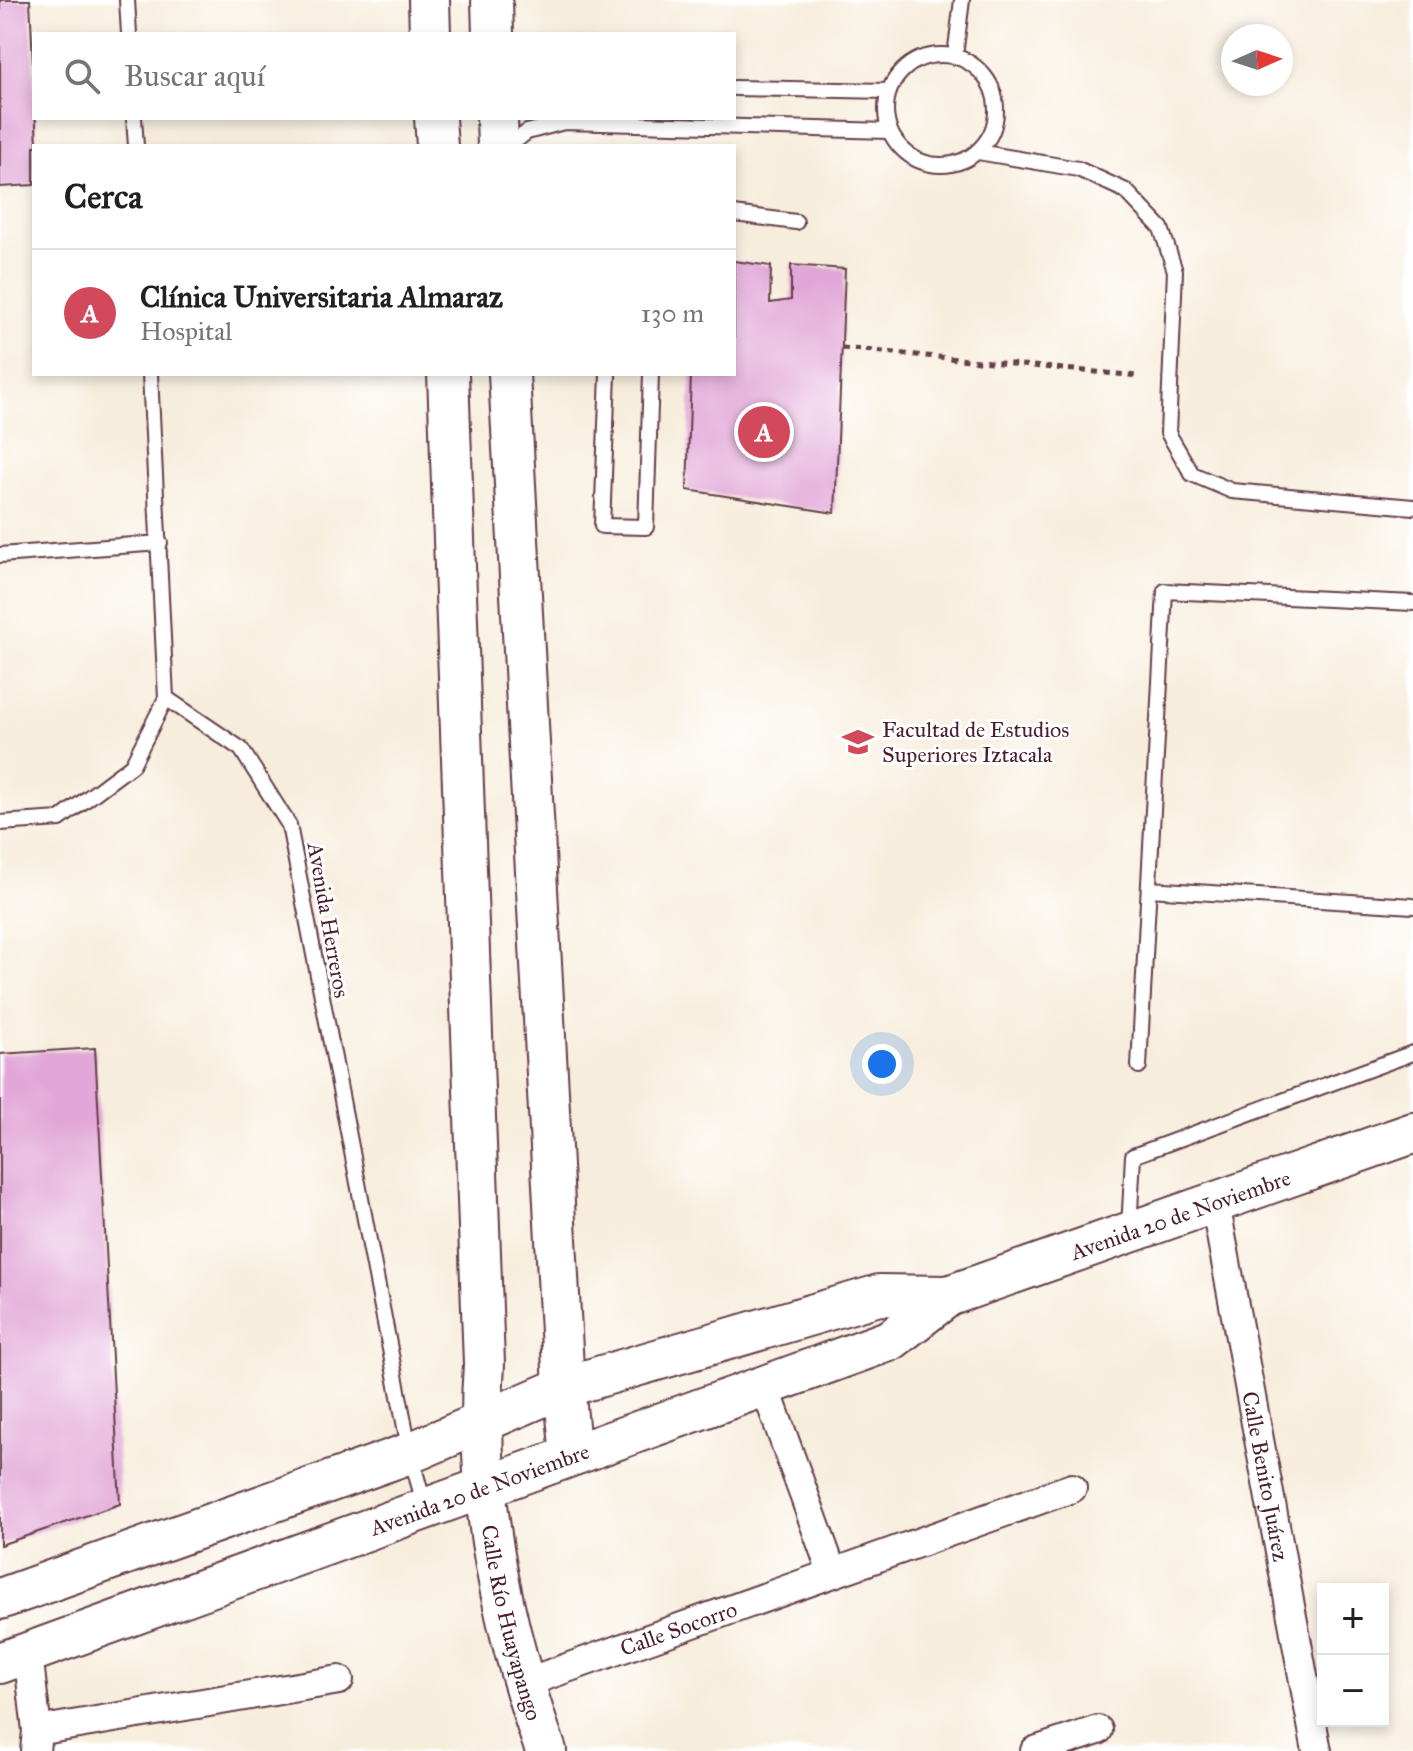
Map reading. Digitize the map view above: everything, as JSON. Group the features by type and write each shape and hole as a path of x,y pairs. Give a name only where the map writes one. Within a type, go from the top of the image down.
{"main road":[{"path":"429,0 430,32"},
{"path":"492,0 493,32"},
{"path":"435,120 437,144"},
{"path":"497,120 498,144"},
{"name":"Calle Río Huayapango","path":"448,376 484,1364 481,1423 483,1490 522,1684 546,1751"},
{"path":"509,376 564,1387 571,1455"},
{"name":"Avenida 20 de Noviembre","path":"14,1658 891,1340 948,1296 1413,1133"},
{"name":"Avenida 20 de Noviembre","path":"0,1599 410,1453 564,1387 879,1295 948,1296"}],"street":[{"name":"Calle Benito Juárez","path":"1215,1203 1317,1751"},
{"path":"765,1387 832,1572"},
{"name":"Calle Socorro","path":"522,1684 1072,1488"},
{"path":"14,1658 36,1741 339,1680"},
{"path":"1035,1751 1098,1730"}],"lane":[{"path":"127,0 129,32"},
{"path":"955,56 962,0"},
{"path":"935,55 955,56 980,71 995,97 996,117 991,136 978,152 960,163 929,164 901,149 889,131 886,118 889,91 899,73 915,61 935,55"},
{"path":"736,88 889,91"},
{"path":"134,120 136,144"},
{"path":"512,144 545,125 620,121 889,131"},
{"path":"978,152 1078,169 1126,191 1161,228 1175,271 1168,433 1192,474 1232,491 1413,507"},
{"path":"736,214 796,222"},
{"path":"0,823 60,819 132,765 166,698 150,376"},
{"path":"608,376 602,526 646,527 651,376"},
{"path":"0,555 160,543"},
{"path":"1139,1066 1165,591 1413,603"},
{"name":"Avenida Herreros","path":"166,698 241,749 289,825 410,1453 426,1509"},
{"path":"1149,889 1413,906"},
{"path":"1129,1233 1133,1156 1413,1053"}],"path":[{"path":"842,348 1138,376"}],"building":[{"path":"0,0 30,0 32,120 36,120 37,144 32,144 32,185 0,187"},
{"path":"736,261 771,266 770,303 791,300 791,265 845,269 835,513 687,490 691,376 736,376"},
{"path":"95,1048 120,1504 0,1545 0,1054"}],"place":[{"name":"Clínica Universitaria Almaraz","path":"764,432"},
{"name":"Facultad de Estudios Superiores Iztacala","path":"858,742"}]}
